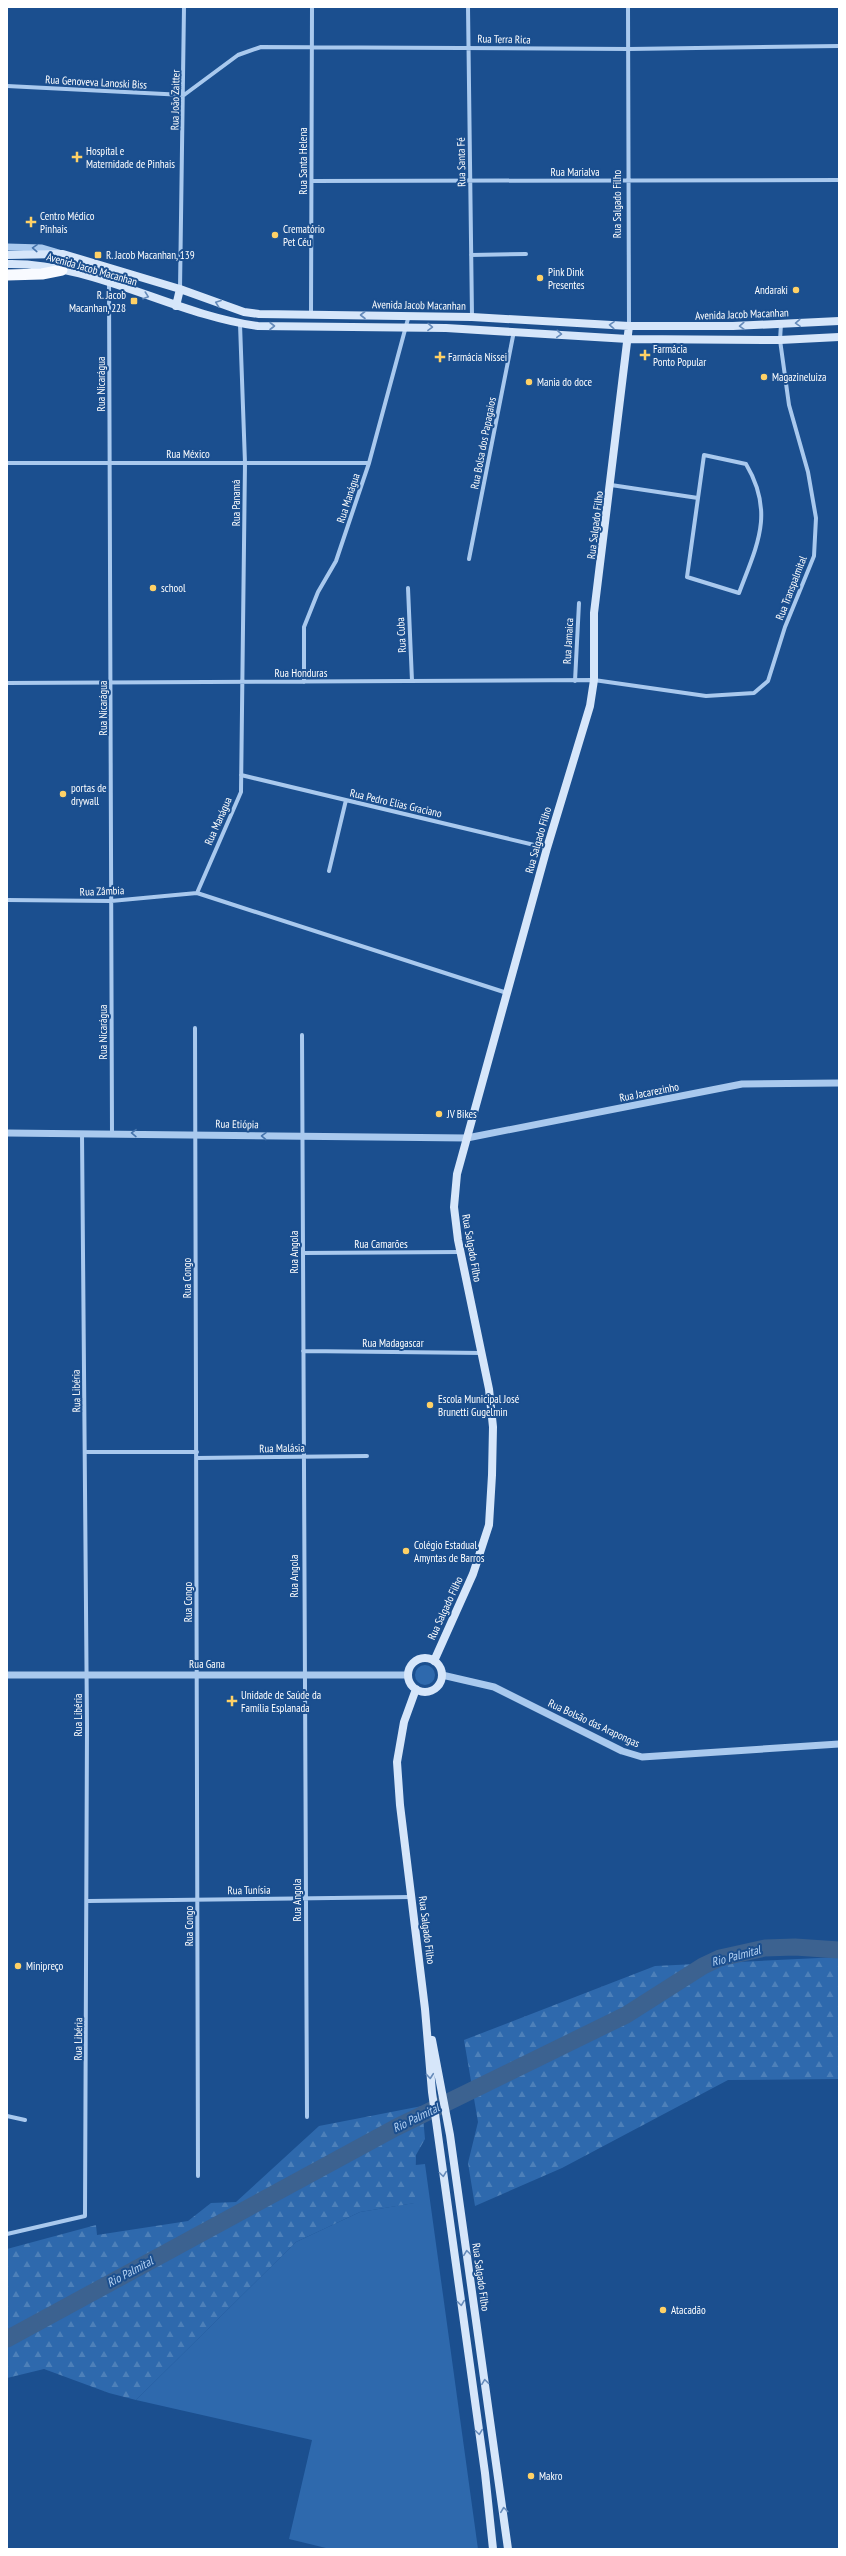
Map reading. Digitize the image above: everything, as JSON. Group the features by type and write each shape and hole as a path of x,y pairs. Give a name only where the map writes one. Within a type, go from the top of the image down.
{"highway":[{"path":"7,275 42,274 62,270"}],"main road":[{"name":"Avenida Jacob Macanhan","path":"7,255 63,254 180,289 244,312 311,315 409,315 472,317 629,326 781,324 839,321"},
{"name":"Avenida Jacob Macanhan","path":"7,264 43,266 62,270 109,283 176,306 240,324 258,326 406,327 514,330 628,339 780,340 839,337"},
{"path":"176,306 180,289"},
{"name":"Rua Salgado Filho","path":"434,1661 473,1574 488,1525 493,1427 483,1353 460,1252 454,1207 457,1174 547,848 590,706 594,680 594,613 611,485 629,326"},
{"path":"425,1658 434,1661 440,1667 442,1675 438,1685 433,1690 424,1692 416,1689 410,1683 408,1675 410,1666 416,1660 425,1658"},
{"name":"Rua Salgado Filho","path":"416,1689 404,1722 397,1762 411,1897 425,2010 437,2136 485,2473 493,2549"},
{"name":"Rua Salgado Filho","path":"425,2010 450,2136 508,2549"}],"street":[{"name":"Rua João Zaitter","path":"180,289 184,95 184,7"},
{"name":"Rua Santa Helena","path":"311,315 312,7"},
{"name":"Rua Santa Fé","path":"468,7 472,317"},
{"name":"Rua Salgado Filho","path":"628,7 629,326"},
{"name":"Rua Terra Rica","path":"184,95 238,55 249,50 262,47 628,49 839,46"},
{"name":"Rua Genoveva Lanoski Biss","path":"7,86 184,95"},
{"name":"Rua Marialva","path":"312,181 470,182 839,180"},
{"path":"7,247 42,248 63,254"},
{"path":"471,255 526,254"},
{"name":"Rua Nicarágua","path":"109,283 112,683 112,1133"},
{"name":"Rua Manágua","path":"304,682 304,627 318,592 336,561 369,463 409,315"},
{"name":"Rua Panamá","path":"240,324 245,463 244,682"},
{"name":"Rua Transpalmital","path":"594,680 706,696 754,693 768,681 785,627 814,556 816,518 808,472 789,405 780,340 781,324"},
{"name":"Rua Bolsa dos Papagaios","path":"469,559 514,330"},
{"path":"704,455 746,464 752,474 763,524 758,544 739,593 687,577 698,498 704,455"},
{"name":"Rua México","path":"7,463 369,463"},
{"path":"611,485 698,498"},
{"name":"Rua Cuba","path":"408,588 412,681"},
{"name":"Rua Jamaica","path":"575,681 578,603"},
{"name":"Rua Honduras","path":"7,683 594,680"},
{"name":"Rua Manágua","path":"197,893 241,792 244,682"},
{"name":"Rua Pedro Elias Graciano","path":"241,775 547,848"},
{"path":"330,871 346,800"},
{"path":"197,893 507,993"},
{"name":"Rua Zâmbia","path":"7,900 112,901 197,893"},
{"name":"Rua Congo","path":"195,1028 198,2176"},
{"name":"Rua Angola","path":"302,1035 302,1456 307,2117"},
{"name":"Rua Jacarezinho","path":"467,1138 742,1084 838,1083"},
{"name":"Rua Etiópia","path":"7,1133 467,1138"},
{"name":"Rua Libéria","path":"7,2234 85,2216 88,1901 86,1452 82,1133"},
{"name":"Rua Camarões","path":"303,1253 460,1252"},
{"name":"Rua Madagascar","path":"302,1351 483,1353"},
{"path":"86,1452 197,1452"},
{"name":"Rua Malásia","path":"197,1458 367,1456"},
{"name":"Rua Gana","path":"7,1675 408,1675"},
{"name":"Rua Bolsão das Arapongas","path":"442,1675 494,1687 622,1751 642,1757 839,1744"},
{"name":"Rua Tunísia","path":"88,1901 411,1897"},
{"path":"7,2116 25,2120"}],"green space":[{"path":"425,1665 432,1668 435,1675 432,1682 425,1685 418,1682 415,1675 418,1668"},
{"path":"839,1957 839,2079 728,2080 562,2168 475,2206 468,2163 478,2122 464,2040 655,1966"},
{"path":"422,2106 425,2139 416,2155 415,2203 360,2212 296,2242 136,2400 109,2393 44,2369 7,2378 7,2249 96,2225 97,2235 188,2221 211,2203 236,2202 319,2126"},
{"path":"425,2164 478,2549 330,2549 289,2539 312,2440 136,2400 296,2242 360,2212 414,2203 415,2165"}],"waterway":[{"name":"Rio Palmital","path":"7,2339 395,2128 626,2015 703,1966 720,1958 765,1948 795,1947 839,1950"}],"place":[{"name":"Hospital e Maternidade de Pinhais","path":"77,157"},
{"name":"Centro Médico Pinhais","path":"31,222"},
{"name":"Crematório Pet Céu","path":"275,235"},
{"name":"R. Jacob Macanhan, 139","path":"98,255"},
{"name":"Pink Dink Presentes","path":"540,278"},
{"name":"Andaraki","path":"796,290"},
{"name":"R. Jacob Macanhan, 228","path":"134,301"},
{"name":"Farmácia Ponto Popular","path":"645,355"},
{"name":"Farmácia Nissei","path":"440,357"},
{"name":"Magazineluiza","path":"764,377"},
{"name":"Mania do doce","path":"529,382"},
{"name":"school","path":"153,588"},
{"name":"portas de drywall","path":"63,794"},
{"name":"JV Bikes","path":"439,1114"},
{"name":"Escola Municipal José Brunetti Gugelmin","path":"430,1405"},
{"name":"Colégio Estadual Amyntas de Barros","path":"406,1551"},
{"name":"Unidade de Saúde da Família Esplanada","path":"232,1701"},
{"name":"Minipreço","path":"18,1966"},
{"name":"Atacadão","path":"663,2310"},
{"name":"Makro","path":"531,2476"}]}
